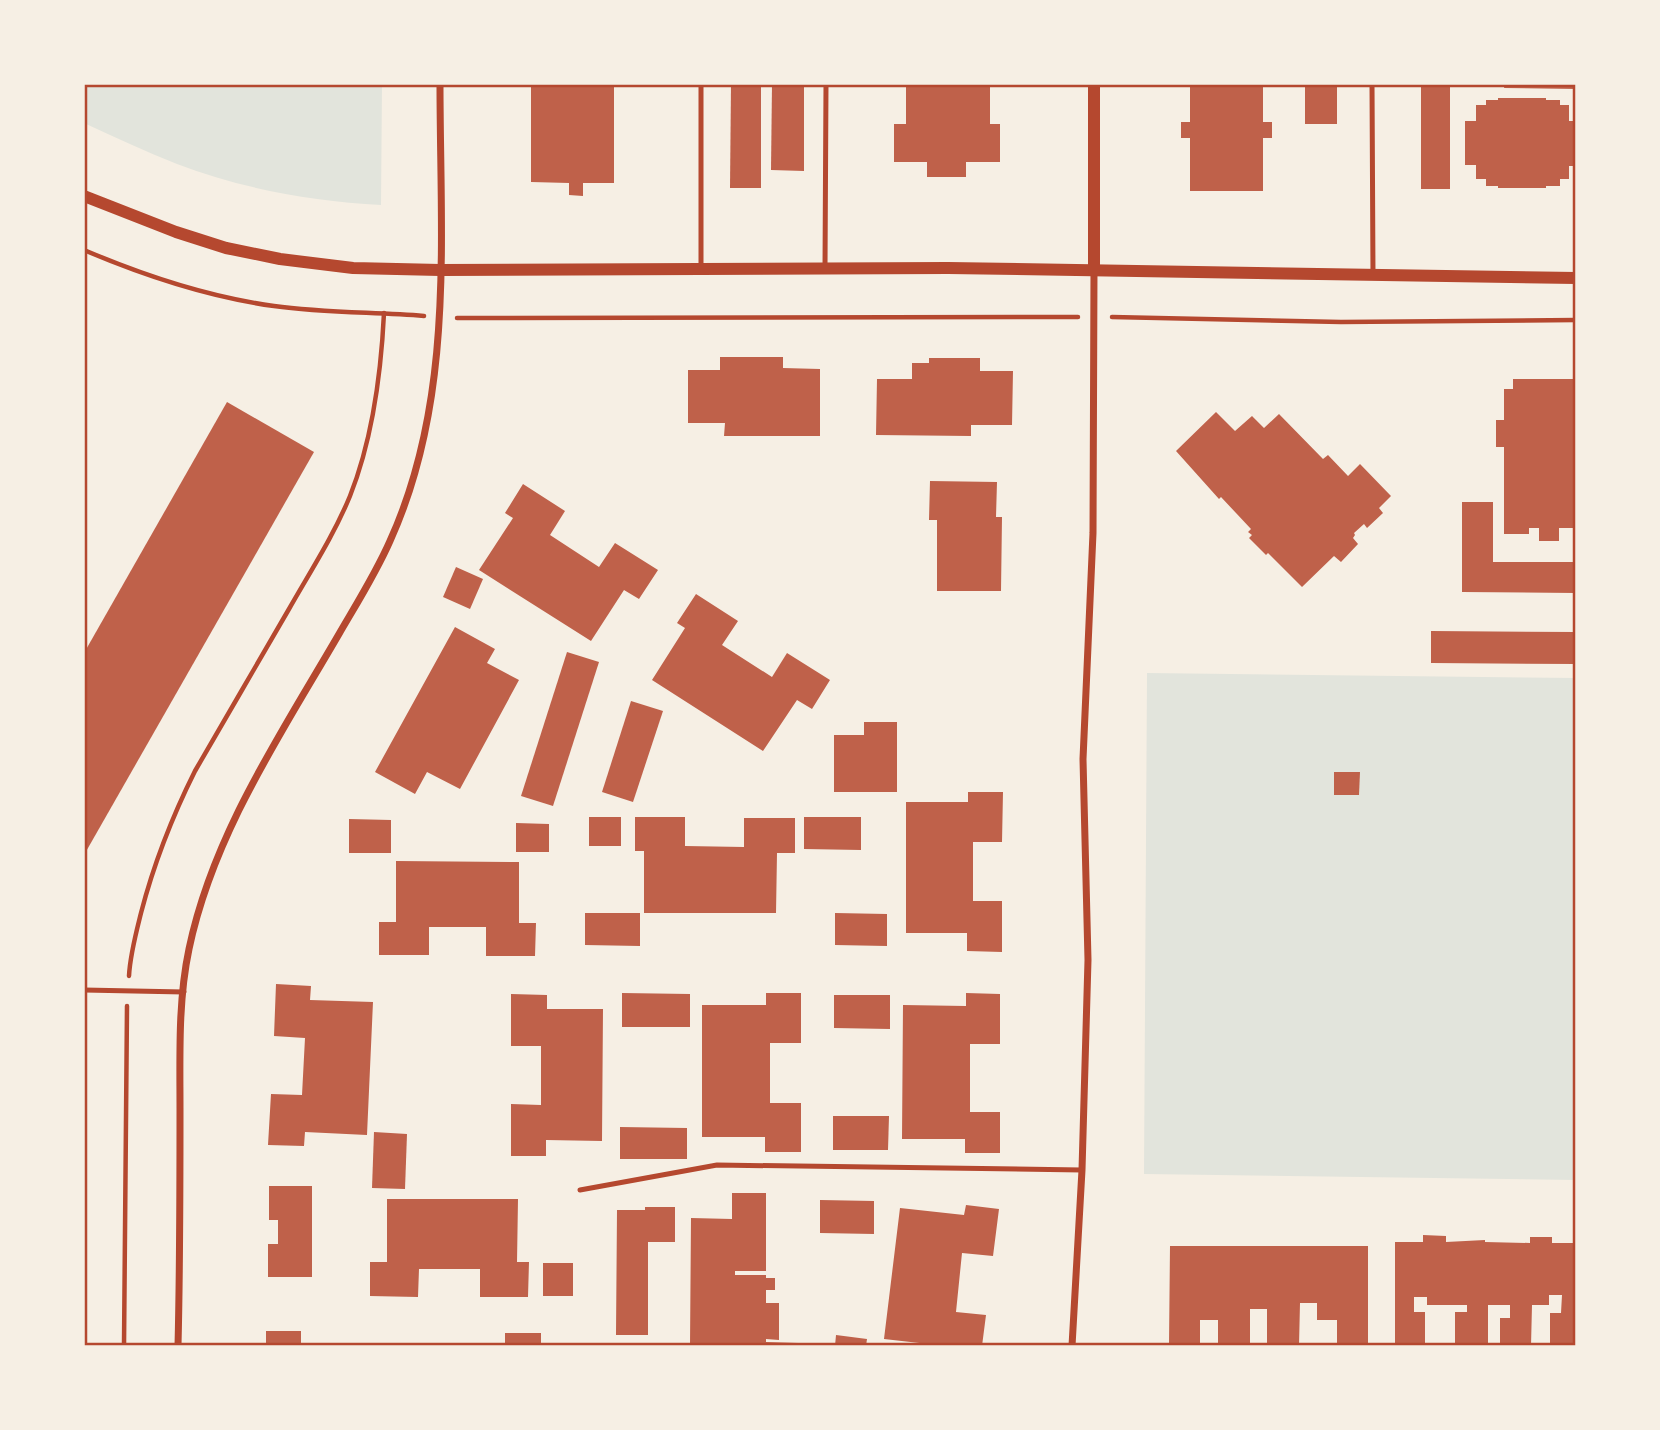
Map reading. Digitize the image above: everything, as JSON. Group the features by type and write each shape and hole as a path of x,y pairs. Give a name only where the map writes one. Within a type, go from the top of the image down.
{"street":[{"path":"178,1346 180,1020 188,950 214,862 257,774 390,542 409,494 430,416 440,318 440,84"},
{"path":"1072,1346 1082,1170 1088,960 1083,759 1093,533 1094,84"},
{"path":"84,196 176,232 226,248 280,260 353,268 1094,270 1576,278"}],"lane":[{"path":"701,84 701,268"},
{"path":"825,268 826,84"},
{"path":"1372,84 1373,275"},
{"path":"84,990 184,992"},
{"path":"580,1190 717,1165 1082,1170"}],"path":[{"path":"84,250 132,271 198,292 273,306 440,318 1094,317 1340,322 1576,320"}],"shaded area":[{"path":"84,84 382,84 381,205 329,200 252,187 165,159 84,123"},
{"path":"1147,673 1576,678 1576,1180 1144,1174"}],"building":[{"path":"531,84 614,84 614,183 583,183 583,196 569,195 569,183 531,182"},
{"path":"731,84 761,84 761,188 730,188"},
{"path":"772,84 804,84 804,171 771,170"},
{"path":"906,84 990,84 990,124 1000,124 1000,162 966,162 966,177 927,177 927,162 894,162 894,124 906,124"},
{"path":"1190,84 1263,84 1263,122 1272,122 1272,138 1263,138 1263,191 1190,191 1190,138 1181,138 1181,122 1190,122"},
{"path":"1305,84 1337,84 1337,124 1305,124"},
{"path":"1421,84 1450,84 1450,189 1421,189"},
{"path":"1505,84 1576,84 1576,89 1504,88"},
{"path":"1546,98 1560,100 1560,105 1569,105 1569,121 1576,121 1576,166 1569,166 1569,179 1560,179 1560,186 1546,188 1498,188 1486,186 1486,179 1476,179 1476,165 1465,165 1465,121 1476,121 1476,105 1486,105 1486,100"},
{"path":"720,357 783,357 783,368 820,369 820,436 724,436 725,423 688,423 688,370 720,370"},
{"path":"929,358 980,358 980,371 1013,371 1012,425 971,425 971,436 876,435 877,379 912,379 912,363 929,363"},
{"path":"1513,379 1576,379 1576,528 1559,528 1559,541 1539,541 1539,528 1529,528 1529,534 1504,534 1504,447 1496,447 1496,420 1504,420 1504,389 1513,389"},
{"path":"227,402 314,452 84,855 84,653"},
{"path":"1216,412 1235,431 1252,416 1264,428 1279,414 1323,459 1328,455 1348,476 1360,464 1391,496 1379,508 1383,513 1367,528 1364,524 1354,533 1353,538 1358,544 1341,562 1334,556 1302,587 1249,538 1252,535 1248,532 1251,529 1221,497 1219,499 1176,451"},
{"path":"930,481 997,482 996,517 1002,517 1001,591 937,591 937,520 929,520"},
{"path":"523,484 565,511 550,535 599,567 615,543 658,570 639,599 624,590 591,641 479,570 513,518 505,513"},
{"path":"1462,502 1493,502 1493,562 1576,562 1576,593 1462,592"},
{"path":"456,567 483,579 470,609 443,597"},
{"path":"696,594 738,621 722,645 772,677 787,653 830,680 812,709 797,700 763,751 652,680 685,628 677,623"},
{"path":"455,627 495,649 487,663 519,680 460,789 427,772 415,794 375,772"},
{"path":"1431,631 1576,632 1576,664 1431,663"},
{"path":"567,652 599,662 553,806 521,796"},
{"path":"631,701 663,711 633,802 602,792"},
{"path":"864,722 897,722 897,792 834,792 834,735 864,735"},
{"path":"1334,772 1360,772 1359,795 1334,795"},
{"path":"968,792 1003,792 1002,842 973,842 973,901 1002,901 1002,952 967,951 967,933 906,933 906,802 968,802"},
{"path":"589,817 621,817 621,846 589,846"},
{"path":"635,817 685,817 685,846 744,847 744,818 795,818 795,853 777,853 776,913 644,913 644,851 635,851"},
{"path":"804,817 861,817 861,850 804,849"},
{"path":"349,819 391,820 391,853 349,853"},
{"path":"516,823 549,824 549,852 516,852"},
{"path":"396,861 519,862 519,923 536,923 535,956 486,956 486,927 429,927 429,955 379,955 379,922 396,922"},
{"path":"585,913 640,913 640,946 585,945"},
{"path":"835,913 887,914 887,946 835,945"},
{"path":"276,984 311,986 310,1000 373,1002 367,1135 305,1132 304,1146 268,1145 271,1094 302,1095 305,1038 274,1036"},
{"path":"622,993 690,994 690,1027 622,1027"},
{"path":"766,993 801,993 801,1043 770,1043 770,1103 801,1103 801,1152 765,1152 765,1137 702,1137 702,1005 766,1005"},
{"path":"966,993 1000,994 1000,1044 970,1044 970,1112 1000,1112 1000,1153 965,1153 965,1139 902,1139 903,1005 966,1006"},
{"path":"511,994 547,995 547,1009 603,1009 602,1141 546,1140 546,1156 511,1156 511,1104 541,1105 541,1046 511,1046"},
{"path":"834,995 890,995 890,1029 834,1028"},
{"path":"833,1116 889,1116 888,1150 833,1150"},
{"path":"620,1127 687,1128 687,1159 620,1159"},
{"path":"374,1132 407,1134 405,1189 372,1188"},
{"path":"269,1186 312,1186 312,1277 268,1277 268,1244 278,1244 278,1220 269,1220"},
{"path":"732,1193 766,1193 766,1271 735,1271 735,1275 766,1275 766,1278 775,1278 775,1290 766,1290 766,1303 779,1303 779,1340 766,1339 766,1342 798,1343 798,1346 690,1346 691,1218 732,1219"},
{"path":"387,1199 518,1199 517,1262 529,1262 528,1297 480,1297 480,1269 419,1269 418,1297 370,1296 370,1262 387,1262"},
{"path":"820,1200 874,1201 874,1234 820,1233"},
{"path":"966,1205 999,1209 993,1256 962,1253 956,1312 986,1315 982,1346 946,1346 884,1339 900,1208 964,1215"},
{"path":"645,1207 675,1207 675,1242 648,1242 648,1335 616,1335 617,1210 645,1210"},
{"path":"1423,1235 1446,1236 1446,1242 1485,1240 1530,1243 1530,1237 1552,1237 1552,1243 1576,1243 1576,1346 1550,1346 1550,1313 1561,1313 1562,1295 1549,1295 1549,1305 1532,1305 1531,1346 1500,1346 1500,1318 1510,1318 1510,1305 1488,1305 1488,1345 1455,1345 1455,1312 1467,1312 1467,1305 1427,1305 1427,1297 1414,1297 1414,1312 1425,1312 1425,1346 1395,1346 1395,1242 1423,1242"},
{"path":"1170,1246 1368,1246 1368,1346 1337,1346 1337,1320 1317,1320 1317,1303 1300,1303 1299,1346 1267,1346 1267,1309 1250,1309 1250,1345 1218,1345 1218,1320 1200,1320 1200,1346 1169,1346"},
{"path":"543,1263 573,1263 573,1296 543,1296"},
{"path":"266,1331 301,1331 301,1346 266,1346"},
{"path":"505,1333 541,1333 541,1346 505,1346"},
{"path":"836,1335 867,1339 866,1346 835,1346"}]}
